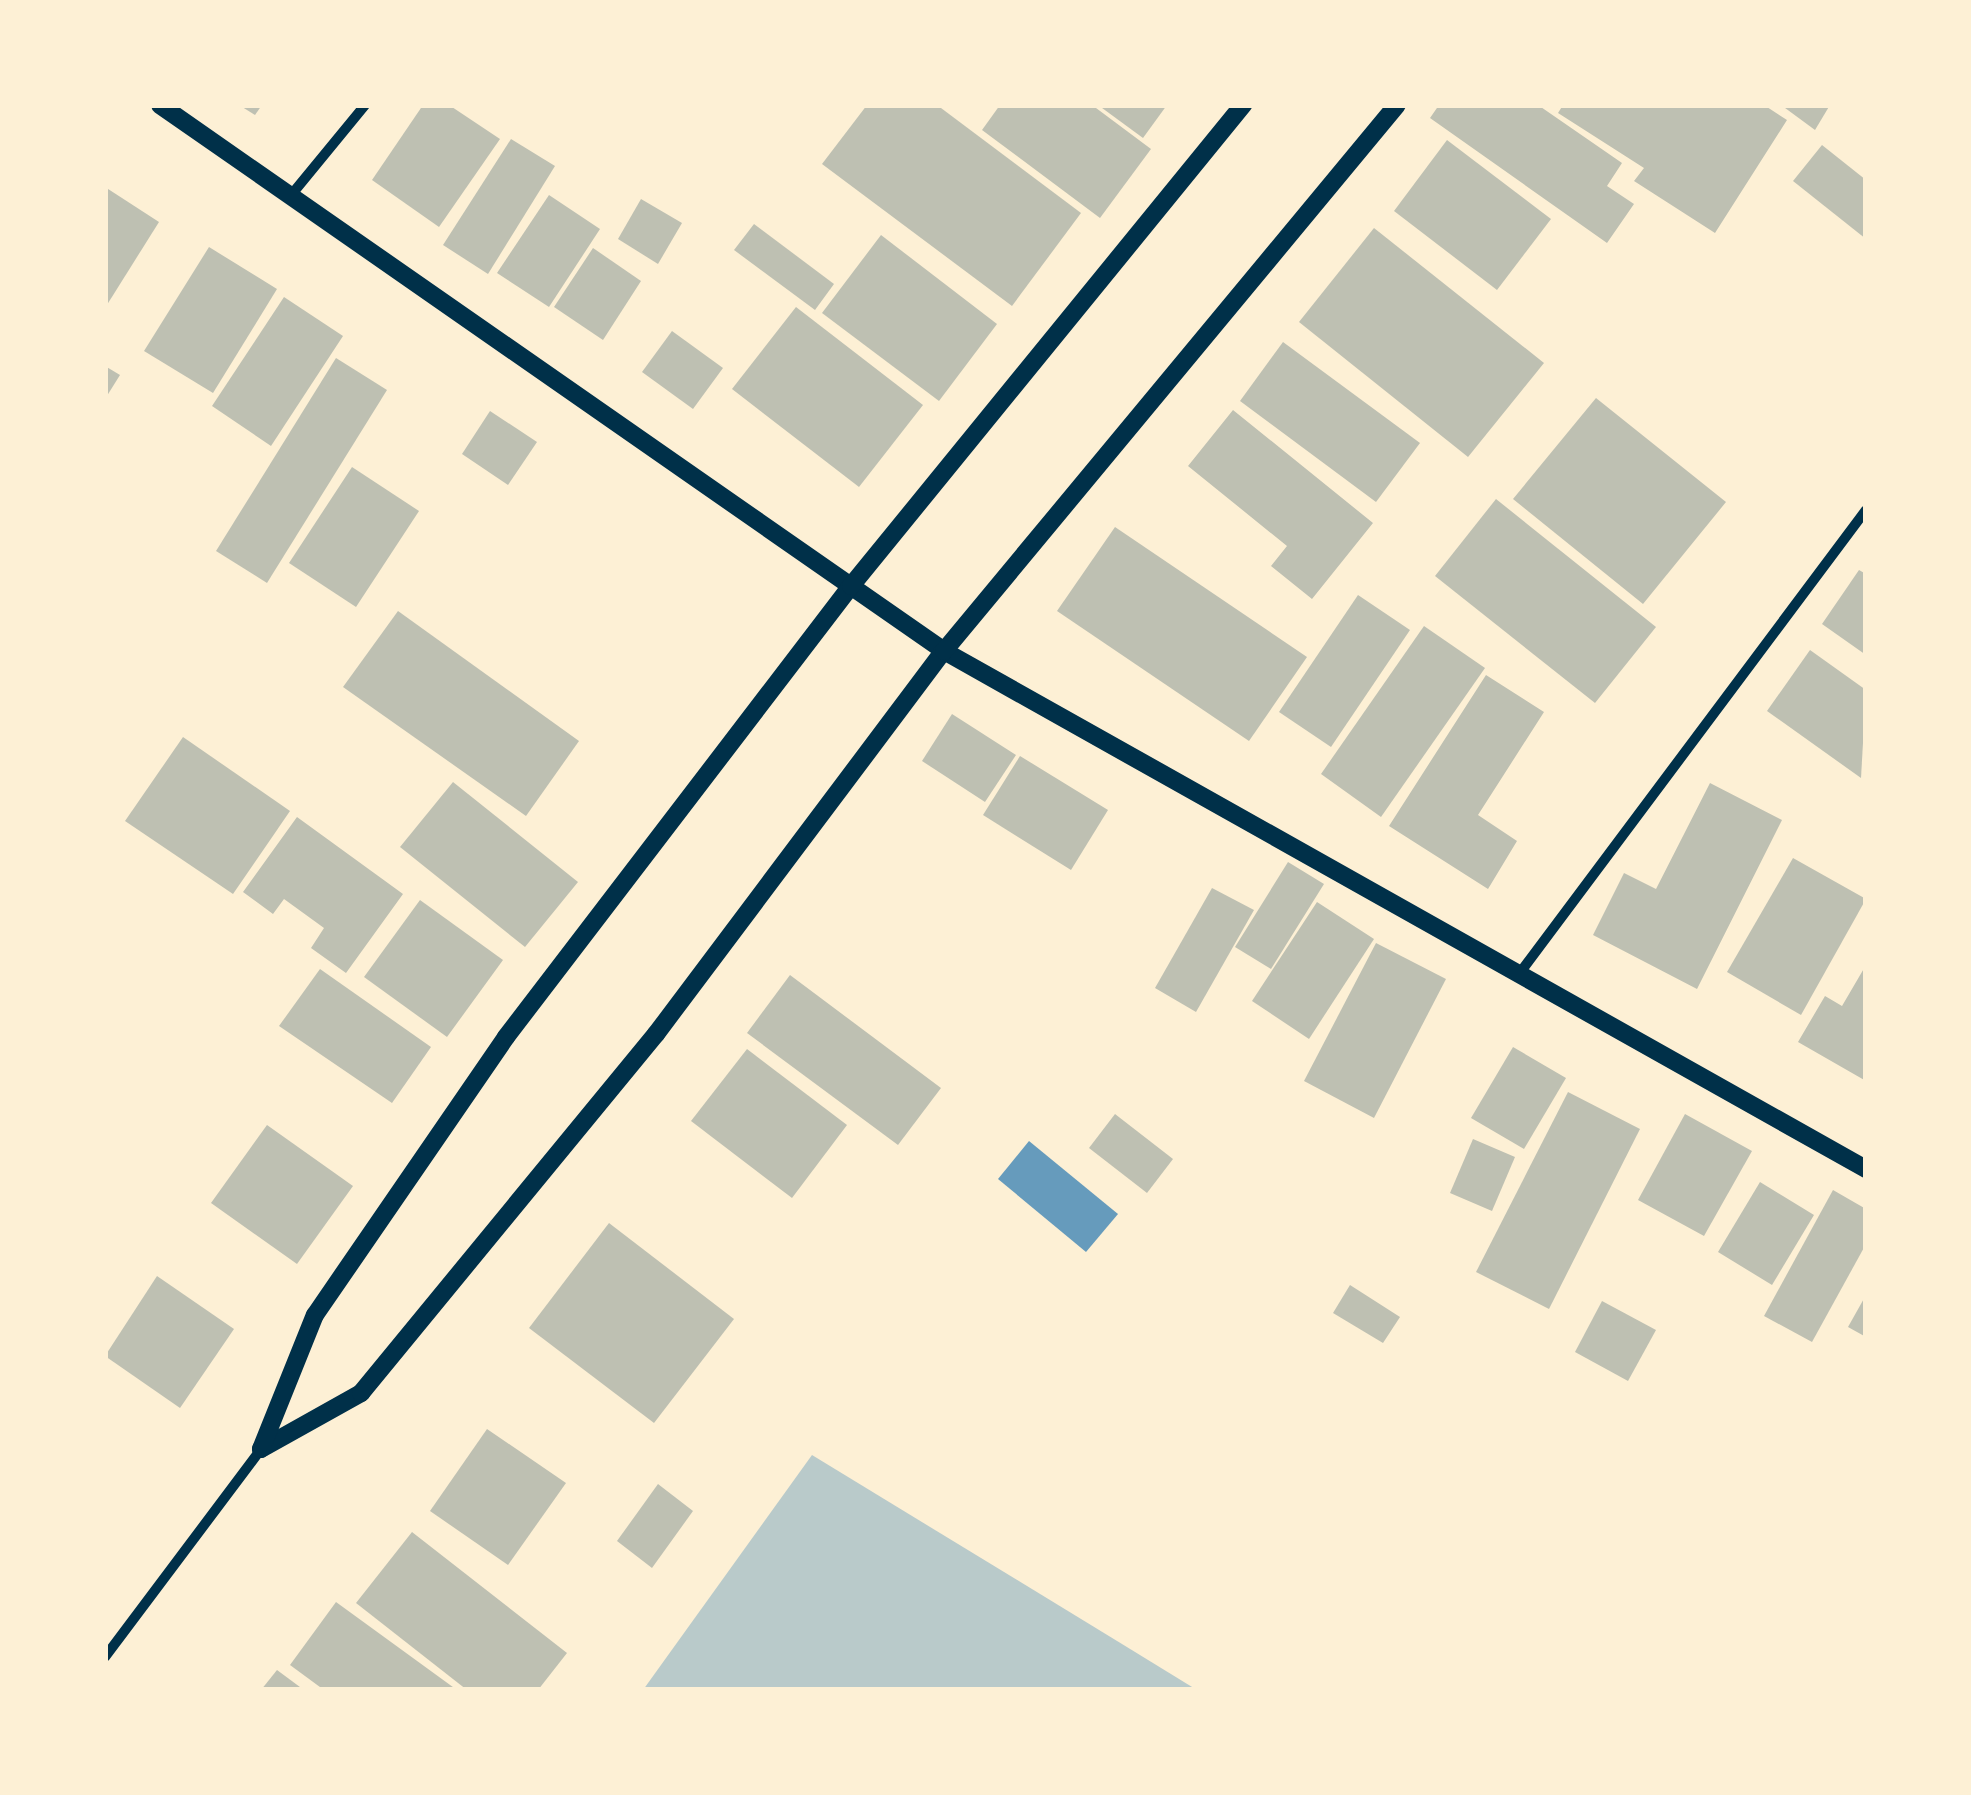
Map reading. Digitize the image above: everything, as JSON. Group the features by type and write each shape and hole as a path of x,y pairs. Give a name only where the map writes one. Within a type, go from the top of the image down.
{"street":[{"path":"160,105 944,651 1866,1169"},
{"path":"292,194 365,105"},
{"path":"105,1658 260,1449 326,1299 506,1037 851,586 1243,105"},
{"path":"260,1449 361,1393 656,1034 944,651 1397,105"},
{"path":"1519,974 1866,510"}],"shaded area":[{"path":"812,1455 1122,1644 1197,1690 643,1690"}],"water":[{"path":"1029,1141 1118,1214 1086,1252 998,1179"}],"building":[{"path":"239,105 262,105 255,115"},
{"path":"423,105 449,105 500,139 439,227 372,180"},
{"path":"867,105 937,105 1081,213 1012,306 822,164"},
{"path":"1000,105 1092,105 1151,149 1100,218 982,130"},
{"path":"1098,105 1167,105 1143,138"},
{"path":"1439,105 1538,105 1622,163 1607,186 1634,204 1607,243 1430,118"},
{"path":"1563,105 1764,105 1787,120 1715,233 1634,181 1644,168 1558,113"},
{"path":"1781,105 1830,105 1815,130"},
{"path":"511,139 555,166 488,274 443,245"},
{"path":"1447,140 1551,219 1497,290 1394,211"},
{"path":"1822,145 1866,180 1866,239 1793,181"},
{"path":"105,187 159,222 105,308"},
{"path":"549,195 600,229 549,307 497,273"},
{"path":"641,199 682,223 658,264 618,239"},
{"path":"754,224 834,284 815,310 734,250"},
{"path":"1374,228 1544,363 1468,457 1299,322"},
{"path":"881,235 997,324 939,401 822,313"},
{"path":"209,247 277,289 213,393 144,351"},
{"path":"593,248 641,281 603,340 554,307"},
{"path":"284,297 343,336 271,446 212,406"},
{"path":"796,307 923,405 859,487 732,389"},
{"path":"672,331 723,368 693,409 642,372"},
{"path":"1283,342 1420,443 1376,502 1240,401"},
{"path":"336,358 387,390 267,583 216,551"},
{"path":"105,366 120,375 105,399"},
{"path":"1596,398 1726,502 1643,604 1513,499"},
{"path":"1233,410 1373,523 1312,599 1271,566 1287,546 1188,466"},
{"path":"490,411 537,442 508,485 462,454"},
{"path":"352,467 419,511 356,607 289,563"},
{"path":"1496,499 1656,627 1595,703 1435,576"},
{"path":"1115,527 1307,657 1249,741 1057,611"},
{"path":"1859,570 1866,574 1866,655 1822,624"},
{"path":"1358,595 1410,630 1331,747 1279,712"},
{"path":"398,611 579,741 526,816 343,687"},
{"path":"1424,626 1485,668 1381,817 1321,774"},
{"path":"1810,650 1866,690 1861,778 1767,711"},
{"path":"1486,675 1544,712 1478,815 1517,841 1488,889 1389,826"},
{"path":"952,714 1016,755 985,802 922,761"},
{"path":"183,737 290,811 233,894 125,821"},
{"path":"1020,756 1108,810 1071,870 983,815"},
{"path":"453,782 578,882 525,947 400,847"},
{"path":"1710,783 1782,820 1697,989 1593,935 1624,873 1656,889"},
{"path":"297,817 403,894 346,973 311,948 324,928 284,899 273,914 243,892"},
{"path":"1793,858 1866,899 1801,1015 1727,972"},
{"path":"1288,862 1324,884 1271,969 1235,947"},
{"path":"1212,888 1254,910 1196,1012 1155,988"},
{"path":"420,900 503,960 447,1037 364,977"},
{"path":"1317,902 1374,939 1309,1039 1252,1001"},
{"path":"1376,943 1446,979 1374,1118 1304,1081"},
{"path":"1866,965 1866,1081 1798,1042 1825,996 1842,1006"},
{"path":"320,969 431,1047 392,1103 279,1026"},
{"path":"790,975 941,1088 898,1145 747,1033"},
{"path":"1513,1047 1566,1078 1524,1149 1471,1118"},
{"path":"747,1049 847,1125 792,1198 691,1121"},
{"path":"1568,1092 1640,1129 1549,1309 1476,1272"},
{"path":"1115,1114 1173,1159 1147,1193 1089,1148"},
{"path":"1685,1114 1752,1151 1704,1236 1638,1200"},
{"path":"267,1125 353,1186 297,1264 211,1203"},
{"path":"1473,1139 1515,1157 1492,1211 1450,1193"},
{"path":"1760,1182 1814,1215 1772,1285 1718,1252"},
{"path":"1833,1190 1866,1209 1866,1244 1812,1342 1764,1316"},
{"path":"609,1223 734,1319 654,1423 529,1328"},
{"path":"157,1276 234,1329 180,1408 105,1356"},
{"path":"1350,1285 1400,1317 1383,1343 1333,1313"},
{"path":"1866,1295 1866,1337 1848,1327"},
{"path":"1602,1301 1656,1330 1628,1381 1575,1352"},
{"path":"487,1429 566,1483 508,1565 430,1511"},
{"path":"658,1484 693,1511 652,1568 617,1541"},
{"path":"412,1532 567,1653 538,1690 467,1690 356,1603"},
{"path":"336,1602 457,1690 324,1690 290,1665"},
{"path":"277,1670 304,1690 261,1690"}]}
